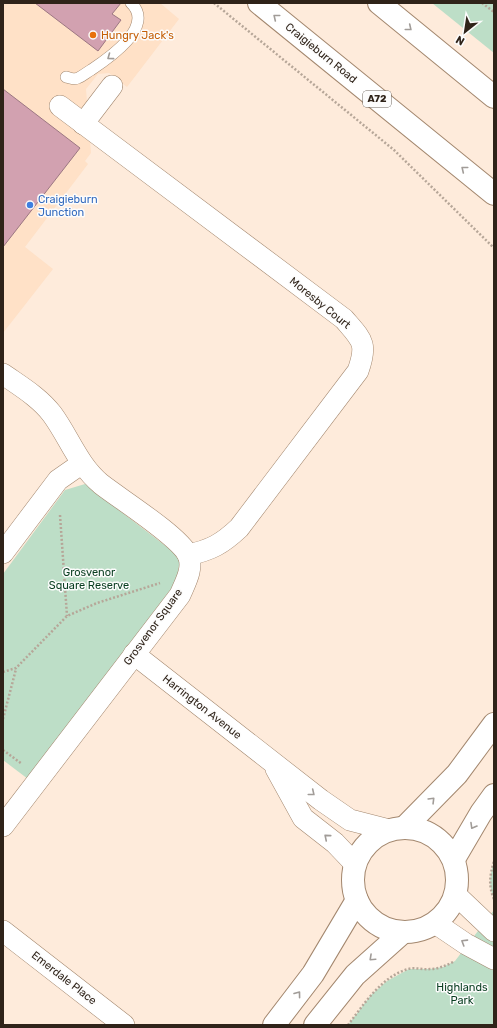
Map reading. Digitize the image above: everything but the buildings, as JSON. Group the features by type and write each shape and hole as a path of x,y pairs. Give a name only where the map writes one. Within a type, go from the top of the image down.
{"street":[{"name":"Craigieburn Road","path":"260,3 494,194"},
{"path":"379,3 494,97"},
{"path":"83,124 112,86"},
{"name":"Moresby Court","path":"60,106 344,319 361,338 364,354 358,371 238,528 224,542 207,551 189,564"},
{"path":"3,374 42,402 53,415 81,464 100,483 177,541 189,564"},
{"path":"3,553 58,480 81,464"},
{"name":"Grosvenor Square","path":"3,826 180,595 189,564"},
{"name":"Harrington Avenue","path":"134,654 321,800 350,820 397,828"},
{"path":"397,828 420,829 434,835 446,846 454,859 458,876 456,895 448,911 435,923 419,931 402,932 388,929 375,923 365,913 357,900 354,889 353,876 355,864 362,849 370,841 397,828 457,774 494,724"},
{"name":"Harrington Avenue","path":"271,760 303,818 335,843 355,864"},
{"path":"454,859 480,813 494,795"},
{"path":"456,895 494,931"},
{"path":"274,1025 313,974 357,900"},
{"path":"435,923 466,944 494,959"},
{"name":"Emerdale Place","path":"3,931 124,1025"},
{"path":"314,1025 355,974 402,932"}],"lane":[{"path":"66,77 73,79 82,76 120,50 133,32 139,18 138,12 131,3"}],"path":[{"path":"214,3 394,150 494,248"},
{"path":"482,3 494,12"},
{"path":"58,480 67,616"},
{"path":"3,672 16,668 67,616 189,564"},
{"path":"3,719 16,668"},
{"path":"494,861 490,878 490,890 494,899"},
{"path":"348,1025 371,995 387,981 409,969 430,969 443,967 455,961 466,944"}],"shaded area":[{"name":"Craigieburn Junction","path":"3,3 160,3 179,19 127,87 109,73 98,74 86,89 91,153 85,161 88,164 25,247 53,269 3,333"}],"green space":[{"path":"432,3 494,3 494,53"},
{"name":"Grosvenor Square Reserve","path":"85,484 180,557 177,581 28,779 3,760 3,574 65,490"},
{"path":"494,861 494,899 490,880"},
{"name":"Highlands Park","path":"494,910 494,1025 348,1025 371,995 387,981 409,969 430,969 443,967 455,961"}],"place":[{"name":"Hungry Jack's","path":"93,35"},
{"name":"Craigieburn Junction","path":"30,205"}]}
